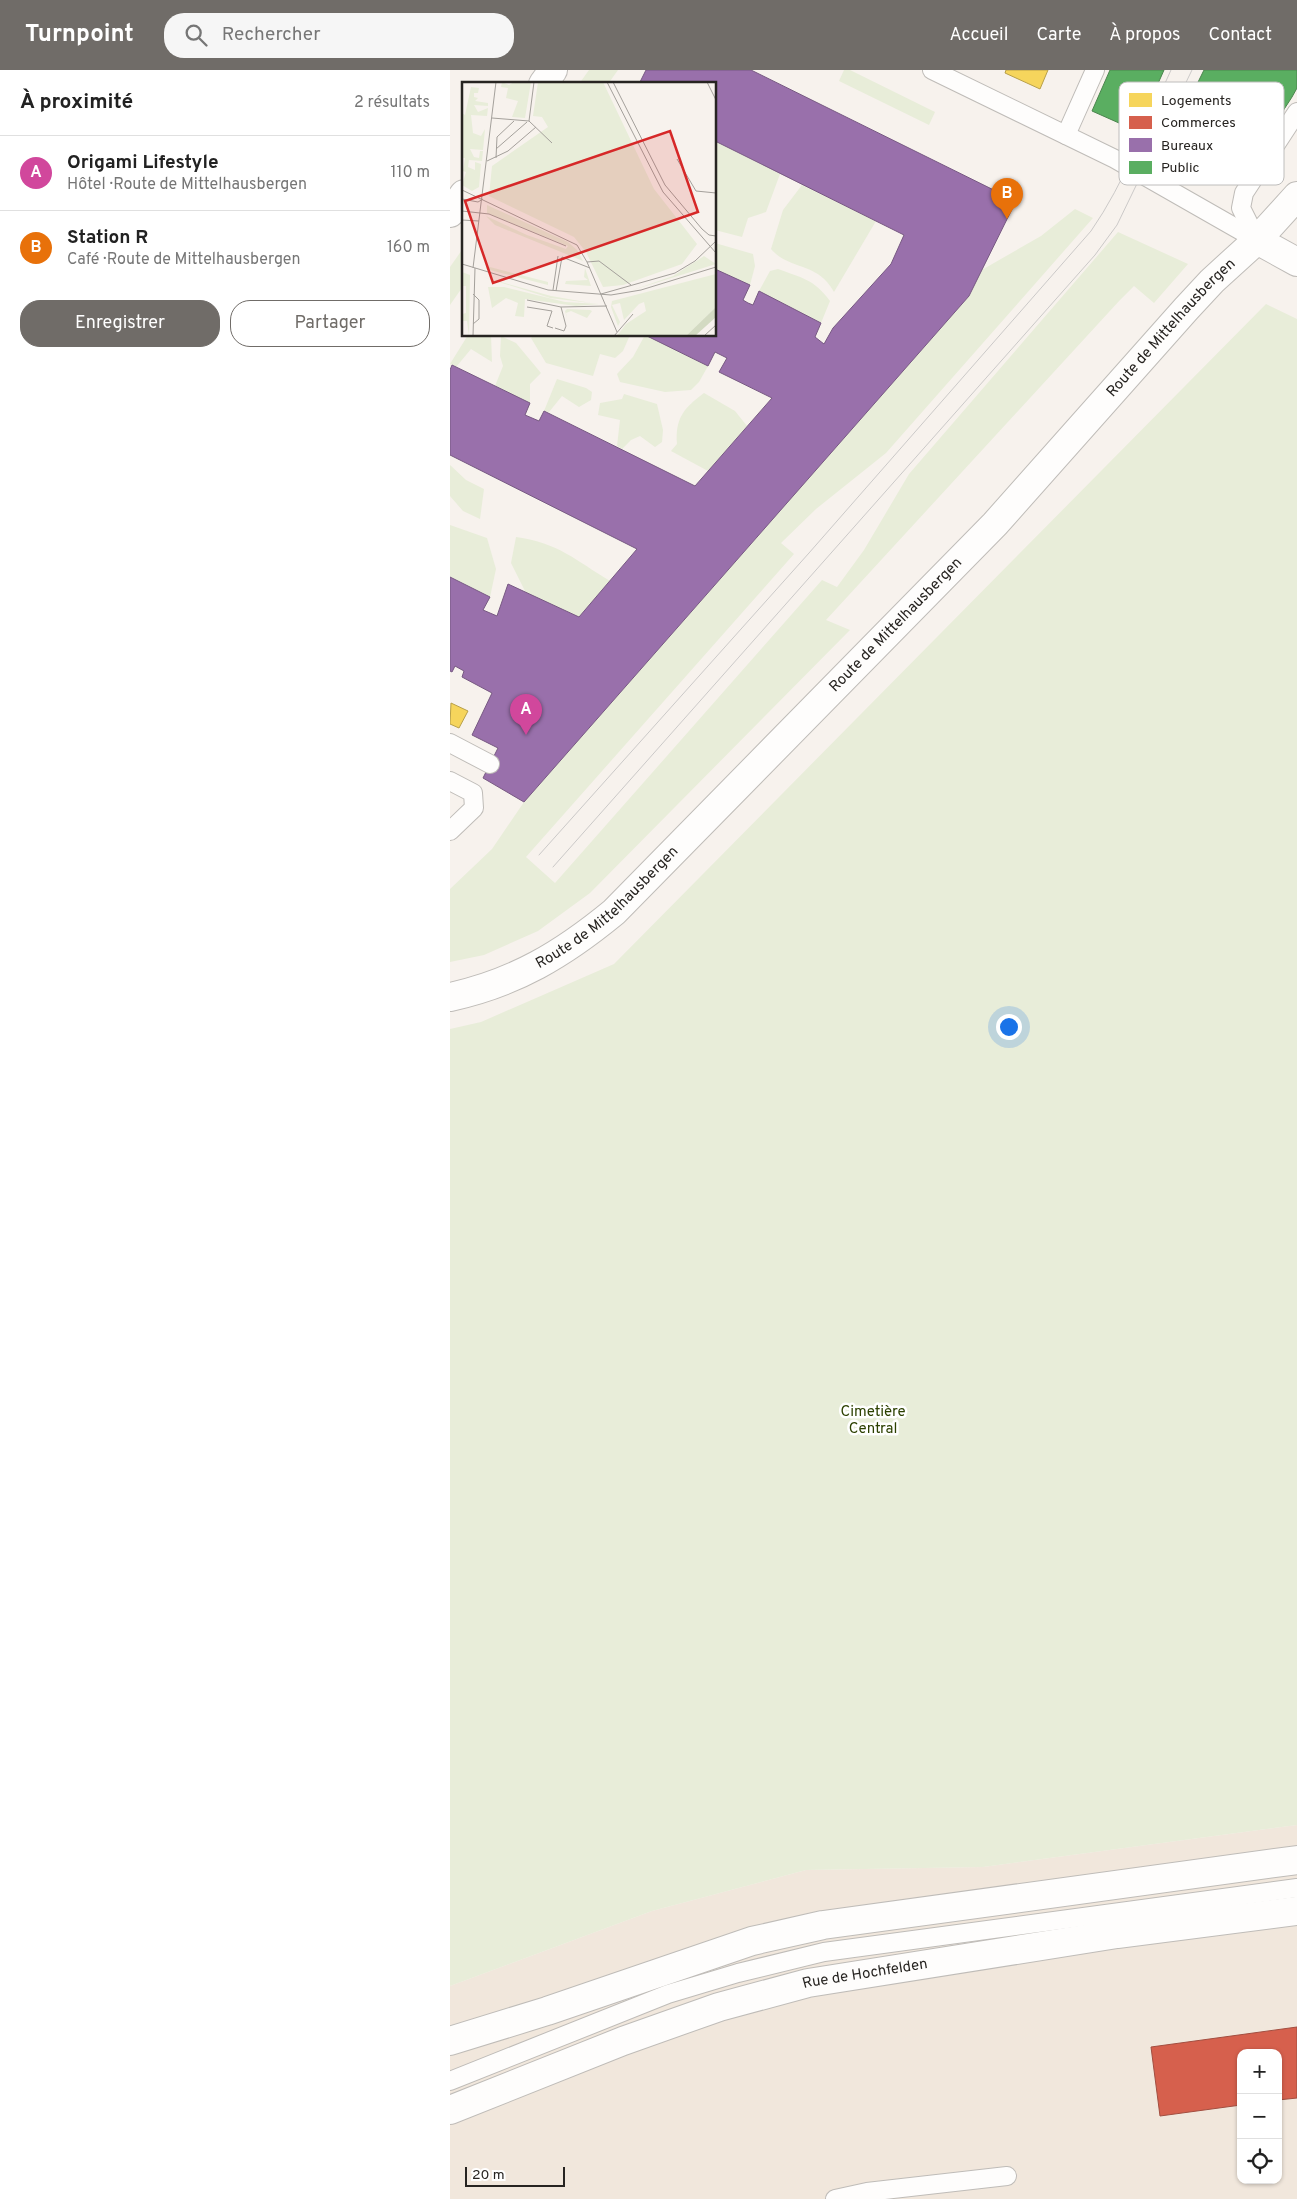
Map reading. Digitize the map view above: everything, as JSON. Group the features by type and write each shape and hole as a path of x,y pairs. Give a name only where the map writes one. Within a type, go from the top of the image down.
{"main road":[{"path":"544,82 553,70"},
{"name":"Route de Mittelhausbergen","path":"450,996 502,982 531,969 560,953 614,912 995,524 1186,309 1212,281 1257,240 1297,196"},
{"path":"450,213 462,197"},
{"path":"1257,240 1297,262"},
{"path":"450,2041 547,2011 752,1941 823,1925 1297,1860"},
{"name":"Rue de Hochfelden","path":"450,2110 632,2038 719,2007 808,1983 1117,1934 1297,1911"}],"lane":[{"path":"932,70 1119,161"},
{"path":"1066,135 1095,70"},
{"path":"1284,132 1297,112"},
{"path":"1161,185 1257,240"},
{"path":"1249,185 1244,192 1241,208 1257,240"},
{"path":"450,743 490,764"},
{"path":"450,780 473,793 474,808 450,831"},
{"path":"450,2081 668,1994 738,1973 824,1952 1297,1888"},
{"path":"835,2199 867,2192 1006,2176"}],"shaded area":[{"path":"1297,1825 1297,2199 450,2199 450,1986 652,1911 806,1870 983,1867"}],"green space":[{"path":"589,70 618,70 609,82 580,82"},
{"path":"844,70 850,70 935,112 929,125 839,81"},
{"path":"716,142 780,174 766,212 748,218 742,237 716,230"},
{"path":"802,185 876,221 834,292 820,275 786,261 771,249 783,210"},
{"path":"1075,209 1093,218 886,453 816,509 781,543 794,554 526,857 555,883 822,580 837,587 864,550 909,474 1118,232 1188,264 1154,303 1134,286 1120,300 826,620 850,630 590,893 538,931 484,955 450,962 450,889 492,849 524,802 969,296 980,271 1041,236"},
{"path":"716,243 753,254 755,266 750,285 716,269"},
{"path":"462,250 462,288 450,305 450,267"},
{"path":"778,269 801,277 813,284 830,301 821,323 759,291 770,271"},
{"name":"Cimetière Central","path":"1266,304 1297,319 1297,1825 983,1867 806,1870 652,1911 450,1986 450,1029 481,1022 614,964"},
{"path":"467,336 491,336 492,362 471,349 456,367 450,364"},
{"path":"501,336 516,343 541,373 530,384 530,403 495,386 503,366 500,356"},
{"path":"534,336 630,336 623,351 615,358 600,354 593,376 546,363 531,338"},
{"path":"644,336 647,336 708,366 699,382 691,390 665,392 620,382 617,374 633,357"},
{"path":"557,379 586,388 592,392 591,400 579,407 562,396 549,412 544,411"},
{"path":"704,393 735,411 747,426 708,471 671,451 677,444 679,420 682,414"},
{"path":"624,394 657,404 663,430 662,442 655,447 640,436 631,440 622,449 617,446 620,420 598,415 600,403 622,399"},
{"path":"450,465 466,480 484,489 480,519 463,511 450,496"},
{"path":"450,525 487,538 496,569 490,597 450,577"},
{"path":"516,537 544,543 566,553 610,581 579,617 526,593 511,563"}],"building: Logements":[{"path":"1006,70 1048,70 1040,89 1005,73"},
{"path":"1222,73 1241,82 1211,82 1212,79"},
{"path":"451,703 468,711 459,728 450,724"}],"building: Commerces":[{"path":"1297,2027 1297,2098 1282,2100 1282,2049 1237,2049 1237,2106 1160,2116 1151,2047"}],"building: Bureaux":[{"path":"646,70 751,70 1016,201 969,296 524,802 483,778 498,748 472,735 492,693 462,677 464,671 455,666 452,672 450,671 450,577 490,597 483,610 497,616 508,584 579,617 637,549 450,455 450,370 452,365 530,403 525,415 539,421 544,411 695,486 772,398 719,372 727,358 715,352 708,366 647,336 716,336 716,269 750,285 743,300 748,303 753,305 759,291 821,323 815,337 824,344 833,328 891,264 904,235 716,141 716,82 640,82"}],"building: Public":[{"path":"1110,70 1164,70 1159,82 1119,82 1119,123 1092,111"},
{"path":"1204,70 1297,70 1297,88 1284,109 1284,82 1198,82"}],"tram line":[{"path":"1166,82 1171,70"},
{"path":"1186,82 1192,70"},
{"path":"539,855 809,553 1091,231 1119,184"},
{"path":"553,867 1095,255 1117,225 1136,185"}],"place":[{"name":"Station R","path":"1007,219"},
{"name":"Origami Lifestyle","path":"526,735"}]}
